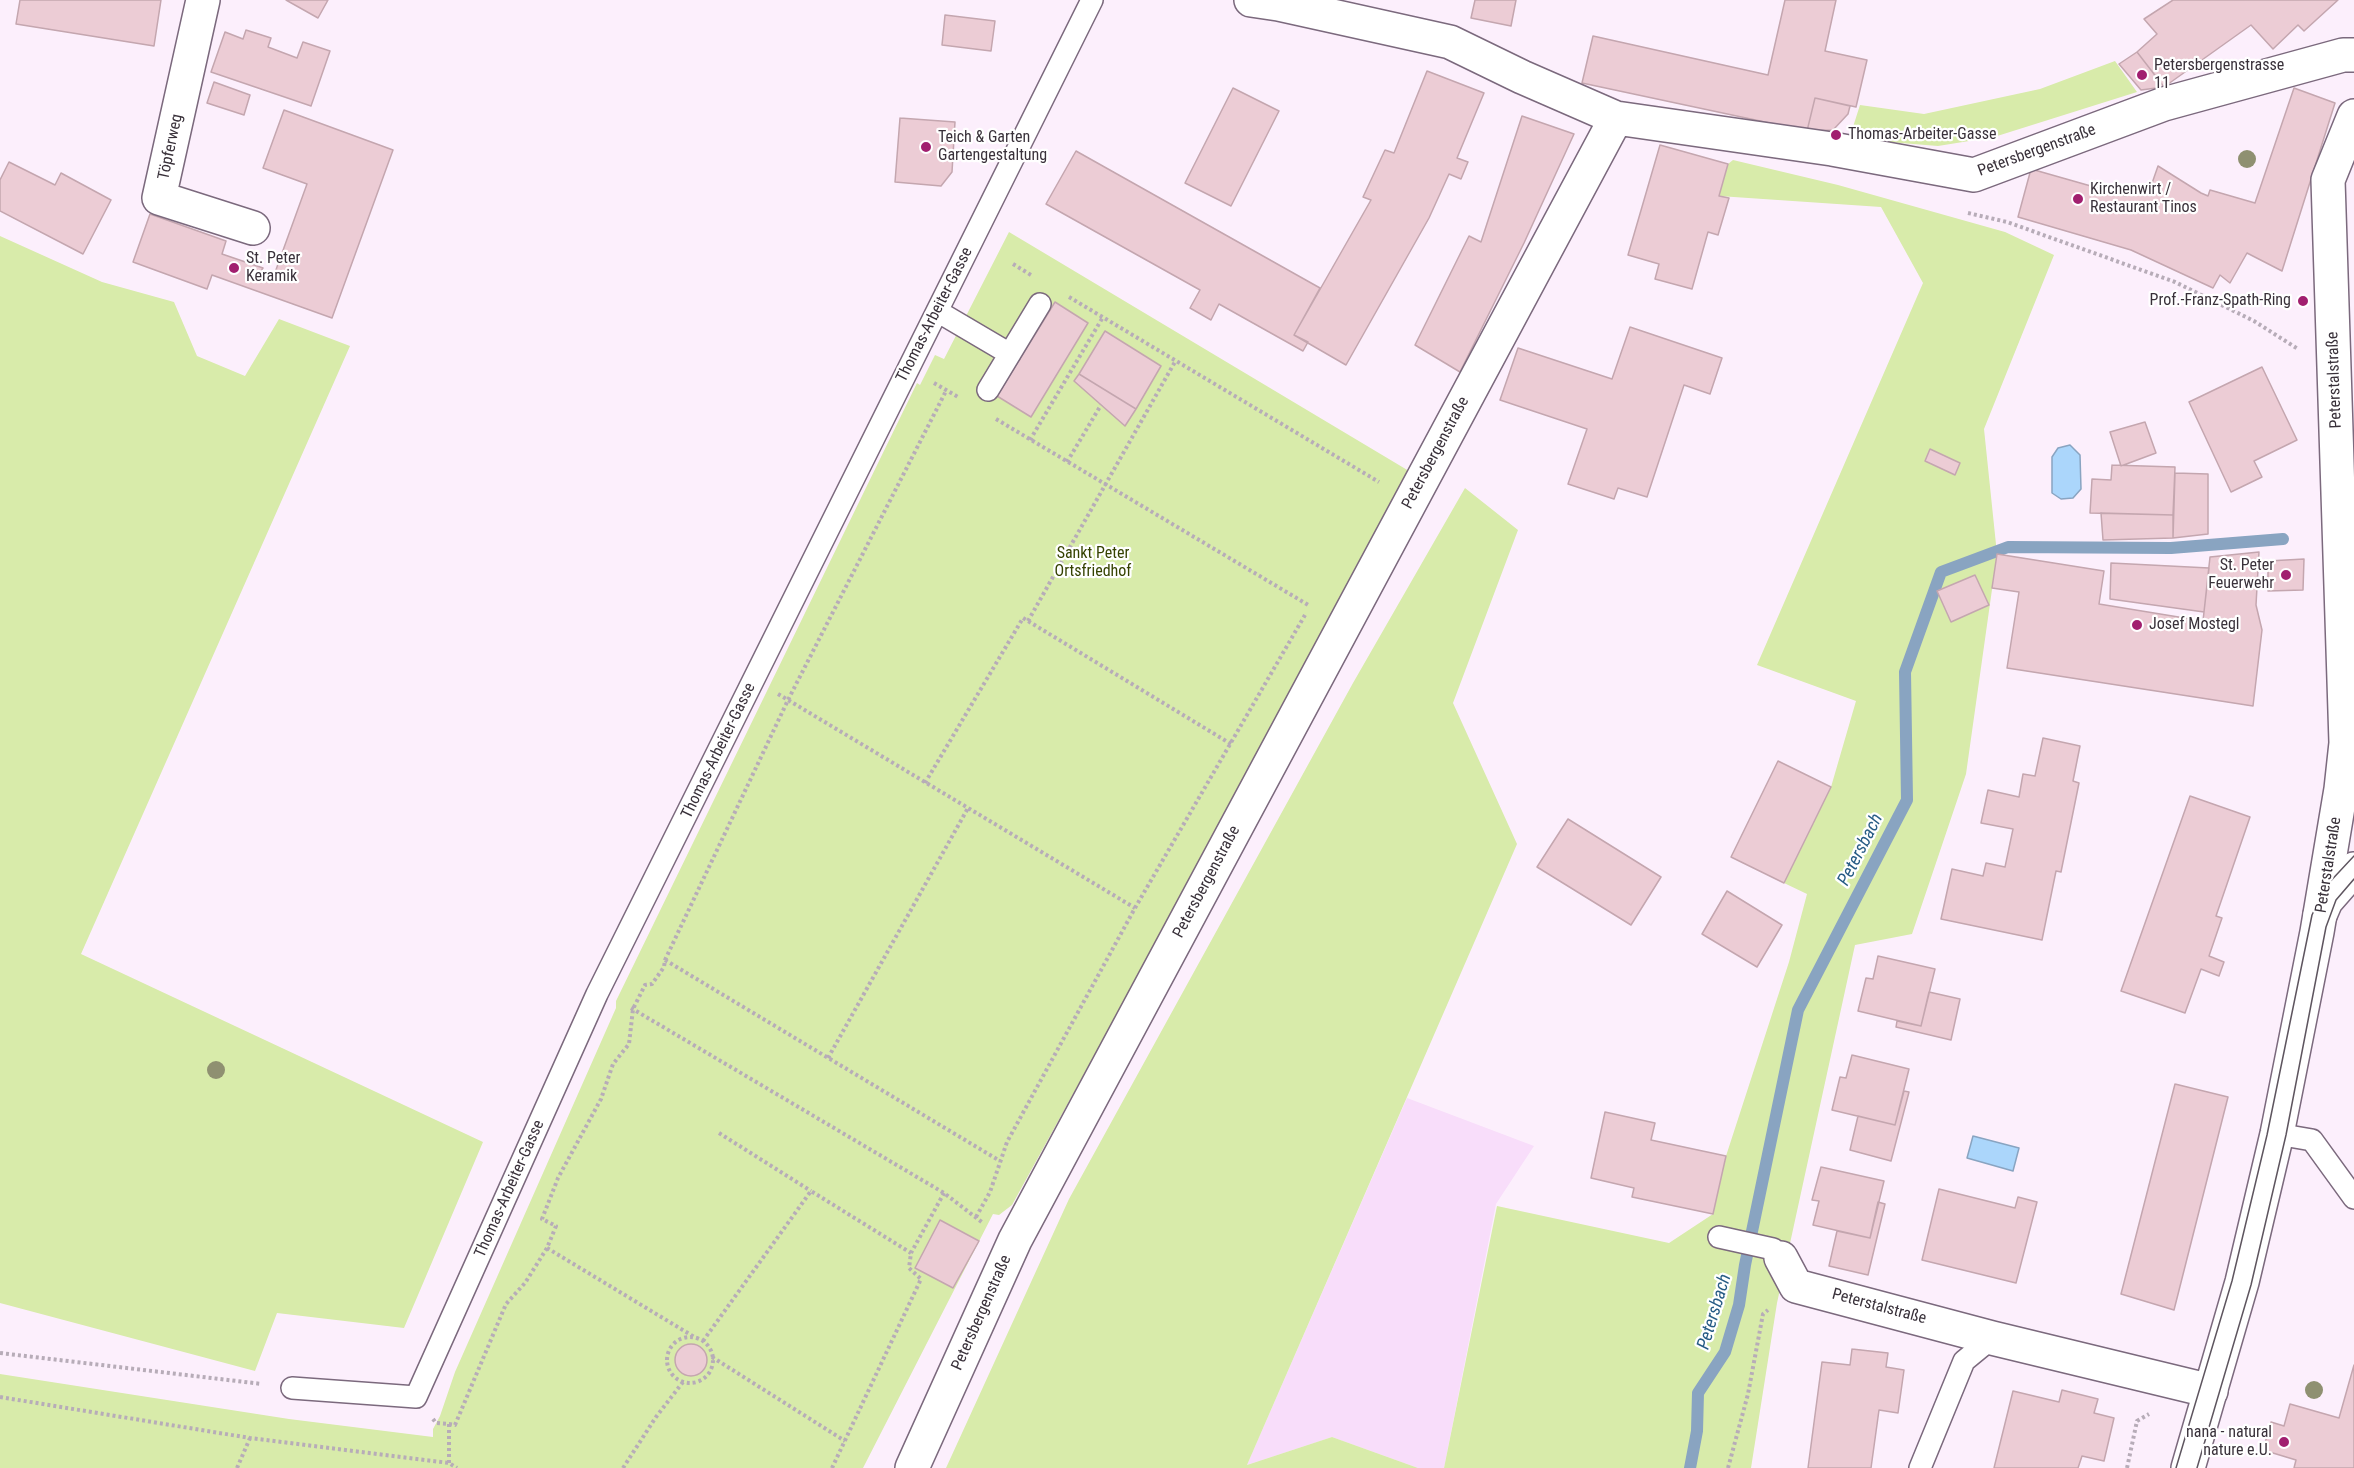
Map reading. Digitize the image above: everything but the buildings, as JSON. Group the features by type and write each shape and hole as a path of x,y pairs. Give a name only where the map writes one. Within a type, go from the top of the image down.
{"street":[{"name":"Töpferweg","path":"202,0 159,198 253,228"},
{"path":"1251,0 1278,3 1450,42 1522,77 1616,118"},
{"name":"Petersbergenstraße","path":"912,1468 1015,1240 1616,118 1832,149 1974,175 2164,104 2343,54 2354,55"},
{"name":"Peterstalstraße","path":"2188,1468 2242,1282 2277,1134 2320,915 2348,792 2328,180 2354,116"},
{"path":"2320,915 2326,901 2354,869"},
{"path":"1777,1254 1796,1286"},
{"name":"Peterstalstraße","path":"1796,1286 1992,1338 2211,1391"}],"lane":[{"name":"Thomas-Arbeiter-Gasse","path":"416,1397 597,994 1092,0"},
{"path":"988,390 1040,304"},
{"path":"937,312 1010,354"},
{"path":"2277,1134 2312,1140 2354,1198"},
{"path":"1719,1237 1777,1254"},
{"path":"1920,1468 1964,1361 1992,1338"},
{"path":"292,1388 416,1397"}],"path":[{"path":"1958,211 2007,222 2175,282 2254,321 2306,354"},
{"path":"1012,264 1033,275"},
{"path":"1063,293 1380,483 1375,493"},
{"path":"1030,440 1103,317"},
{"path":"1028,621 1176,360"},
{"path":"988,390 977,408 1310,606"},
{"path":"416,1397 436,1423 455,1425 506,1304 525,1283 547,1248 556,1226 542,1219 558,1178 601,1099 613,1064 629,1044 633,1009 645,985 652,984 664,966 788,700 946,391"},
{"path":"1067,462 1101,405"},
{"path":"624,1005 944,1193 976,1217 990,1192 1007,1142 1135,908 1316,596"},
{"path":"925,783 1023,618 1231,744"},
{"path":"788,700 1135,908"},
{"path":"828,1058 968,808"},
{"path":"665,960 1000,1161"},
{"path":"719,1133 911,1253"},
{"path":"703,1341 811,1191"},
{"path":"832,1468 921,1279 909,1268 911,1253 944,1193"},
{"path":"547,1248 703,1341 712,1357 845,1441"},
{"path":"1728,1468 1748,1394 1763,1314 1796,1286"},
{"path":"683,1382 672,1373 668,1366 670,1350 681,1340 696,1338"},
{"path":"0,1353 292,1388"},
{"path":"623,1468 656,1417 683,1382 704,1378 712,1366 712,1357"},
{"path":"0,1397 250,1438 448,1463 458,1468"},
{"path":"2127,1468 2137,1421 2149,1414"},
{"path":"448,1463 449,1424"},
{"path":"237,1468 250,1438"}],"shaded area":[{"path":"1407,1098 1534,1146 1496,1204 1444,1468 1418,1468 1332,1437 1247,1465"}],"green space":[{"path":"2115,61 2137,92 1994,137 1938,146 1876,141 1852,130 1860,105 1924,114 2040,89"},
{"path":"1733,160 1838,185 2005,232 2054,255 1984,429 1997,554 1966,774 1912,934 1855,945 1777,1303 1751,1468 1444,1468 1497,1206 1669,1243 1713,1214 1726,1156 1789,962 1807,894 1784,883 1831,787 1856,701 1757,665 1923,283 1881,207 1719,196 1728,164"},
{"name":"Sankt Peter Ortsfriedhof","path":"1009,232 1414,474 1012,1205 999,1215 993,1214 863,1468 0,1468 0,1374 289,1419 433,1437 433,1429 440,1416 455,1372 616,1008 616,1001 917,383 920,385 935,355 944,359"},
{"path":"0,236 102,282 174,302 197,356 245,376 279,319 350,346 81,954 483,1142 404,1328 277,1313 255,1371 0,1303"},
{"path":"1465,488 1518,530 1453,703 1517,844 1247,1465 1332,1437 1418,1468 946,1468 1069,1199 1353,683"}],"water":[{"path":"2070,445 2080,455 2081,489 2073,498 2061,499 2052,493 2052,457 2058,448"},
{"path":"1973,1136 2019,1148 2013,1171 1967,1158"}],"waterway":[{"name":"Petersbach","path":"1690,1468 1697,1431 1698,1393 1725,1352 1739,1305 1745,1265 1798,1010 1907,800 1905,672 1941,572 2008,547 2171,548 2283,539"}],"tram line":[{"path":"2176,1468 2232,1281 2267,1135 2312,915 2325,887 2354,856"},
{"path":"2197,1468 2251,1285 2286,1135 2326,927 2336,900 2354,879"}],"place":[{"name":"Petersbergenstrasse 11","path":"2142,75"},
{"name":"Thomas-Arbeiter-Gasse","path":"1836,135"},
{"name":"Teich & Garten Gartengestaltung","path":"926,147"},
{"name":"Kirchenwirt / Restaurant Tinos","path":"2078,199"},
{"name":"St. Peter Keramik","path":"234,268"},
{"name":"Prof.-Franz-Spath-Ring","path":"2303,301"},
{"name":"St. Peter Feuerwehr","path":"2286,575"},
{"name":"Josef Mostegl","path":"2137,625"},
{"name":"nana - natural nature e.U.","path":"2284,1442"}]}
